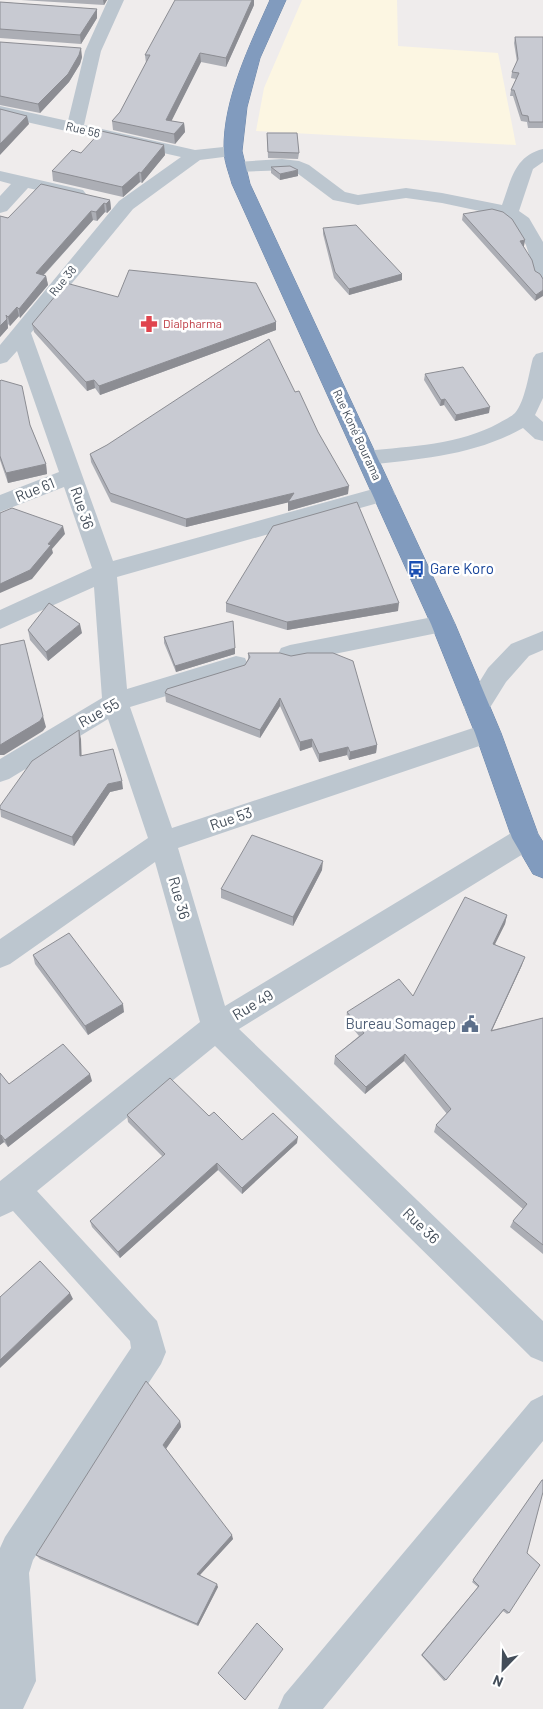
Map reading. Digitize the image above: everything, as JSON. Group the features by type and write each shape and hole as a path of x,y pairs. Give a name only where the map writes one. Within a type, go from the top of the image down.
{"highway":[{"name":"Rue Koné Bourama","path":"278,0 252,58 238,107 235,159 241,184 443,624 488,733 526,838 543,866"}],"street":[{"path":"92,11 113,6"},
{"path":"75,128 92,51 113,6"},
{"path":"74,50 92,51"},
{"name":"Rue 56","path":"0,111 195,155"},
{"path":"509,212 525,166 543,154"},
{"path":"195,155 293,165 303,169 339,196 358,200 406,193 442,198 509,212 522,222 535,245 541,262"},
{"name":"Rue 38","path":"0,358 21,333 111,201 195,155"},
{"path":"0,176 111,201"},
{"path":"0,207 23,182"},
{"name":"Rue 36","path":"21,333 105,572 115,702 163,842 216,1027 543,1345"},
{"path":"367,458 464,444 501,432 524,417 531,402 543,358"},
{"path":"524,417 543,434"},
{"name":"Rue 61","path":"0,504 71,476"},
{"path":"0,620 105,572 384,494"},
{"path":"290,654 443,624"},
{"path":"477,707 496,675 520,650 543,640"},
{"name":"Rue 55","path":"0,772 115,702 236,665"},
{"name":"Rue 53","path":"0,955 163,842 488,733"},
{"name":"Rue 49","path":"7,1195 216,1027 526,838"},
{"path":"2,1709 16,1681 10,1573 18,1550 149,1352 145,1332 7,1195"},
{"path":"298,1709 543,1413"}],"shaded area":[{"path":"302,0 397,0 398,46 498,53 516,145 256,131 264,88"}],"building":[{"path":"175,0 252,0 226,58 200,53 166,120 184,123 174,134 112,121 120,112 150,55 145,55"},
{"path":"0,2 97,9 80,35 0,29"},
{"path":"515,37 543,37 543,122 529,122 528,116 522,115 514,90 511,90 519,73 512,72 518,59"},
{"path":"0,42 81,48 68,74 38,104 0,96"},
{"path":"0,109 27,116 0,144"},
{"path":"101,131 164,145 141,173 139,172 122,187 52,171 72,150 81,153"},
{"path":"267,133 297,133 299,153 268,152"},
{"path":"290,166 298,170 280,174 271,167"},
{"path":"41,184 110,200 106,204 104,203 96,212 91,211 36,273 46,276 19,309 17,307 8,317 6,315 7,319 0,326 0,216 8,218"},
{"path":"492,209 503,212 512,219 525,240 520,241 532,260 535,271 543,279 543,290 536,295 463,214"},
{"path":"356,225 402,274 349,289 335,272 323,228"},
{"path":"129,270 256,283 276,322 99,386 94,380 86,382 32,324 66,283 118,297"},
{"path":"269,339 295,392 299,391 318,432 349,486 288,502 294,493 186,519 110,493 90,454 107,445"},
{"path":"463,367 490,407 456,415 445,399 441,400 425,374"},
{"path":"1,380 22,386 30,425 46,464 6,473 0,456"},
{"path":"357,502 399,603 287,622 226,603 273,526"},
{"path":"12,508 63,526 48,544 51,545 30,570 0,584 0,513"},
{"path":"49,603 80,624 46,652 28,630"},
{"path":"233,621 235,648 175,666 164,637"},
{"path":"24,640 43,716 40,721 0,745 0,645"},
{"path":"248,653 280,653 291,656 307,653 333,653 353,661 377,745 350,752 348,747 319,754 312,739 300,742 280,698 260,730 165,693 167,689 245,665 250,657"},
{"path":"79,730 80,756 113,749 122,781 108,784 72,837 0,809 0,806 32,761"},
{"path":"252,835 323,861 293,917 221,889"},
{"path":"465,897 507,915 493,944 525,957 491,1031 543,1018 543,1245 513,1221 527,1204 436,1125 451,1109 405,1054 366,1087 335,1056 364,1033 347,1012 399,979 413,996"},
{"path":"69,933 123,1004 85,1026 33,955"},
{"path":"63,1044 90,1074 5,1140 0,1135 0,1073 9,1084"},
{"path":"170,1078 209,1116 214,1112 242,1140 273,1113 298,1137 242,1188 217,1163 118,1252 90,1221 165,1154 127,1115"},
{"path":"40,1261 70,1293 0,1360 0,1297"},
{"path":"146,1381 180,1421 163,1445 232,1535 197,1574 217,1584 197,1624 36,1555"},
{"path":"542,1480 543,1492 527,1553 540,1565 509,1613 504,1609 446,1680 422,1655 479,1586 473,1580"},
{"path":"257,1623 283,1649 245,1700 218,1673"}],"place":[{"name":"Dialpharma","path":"149,324"},
{"name":"Gare Koro","path":"416,569"},
{"name":"Bureau Somagep","path":"470,1024"}]}
